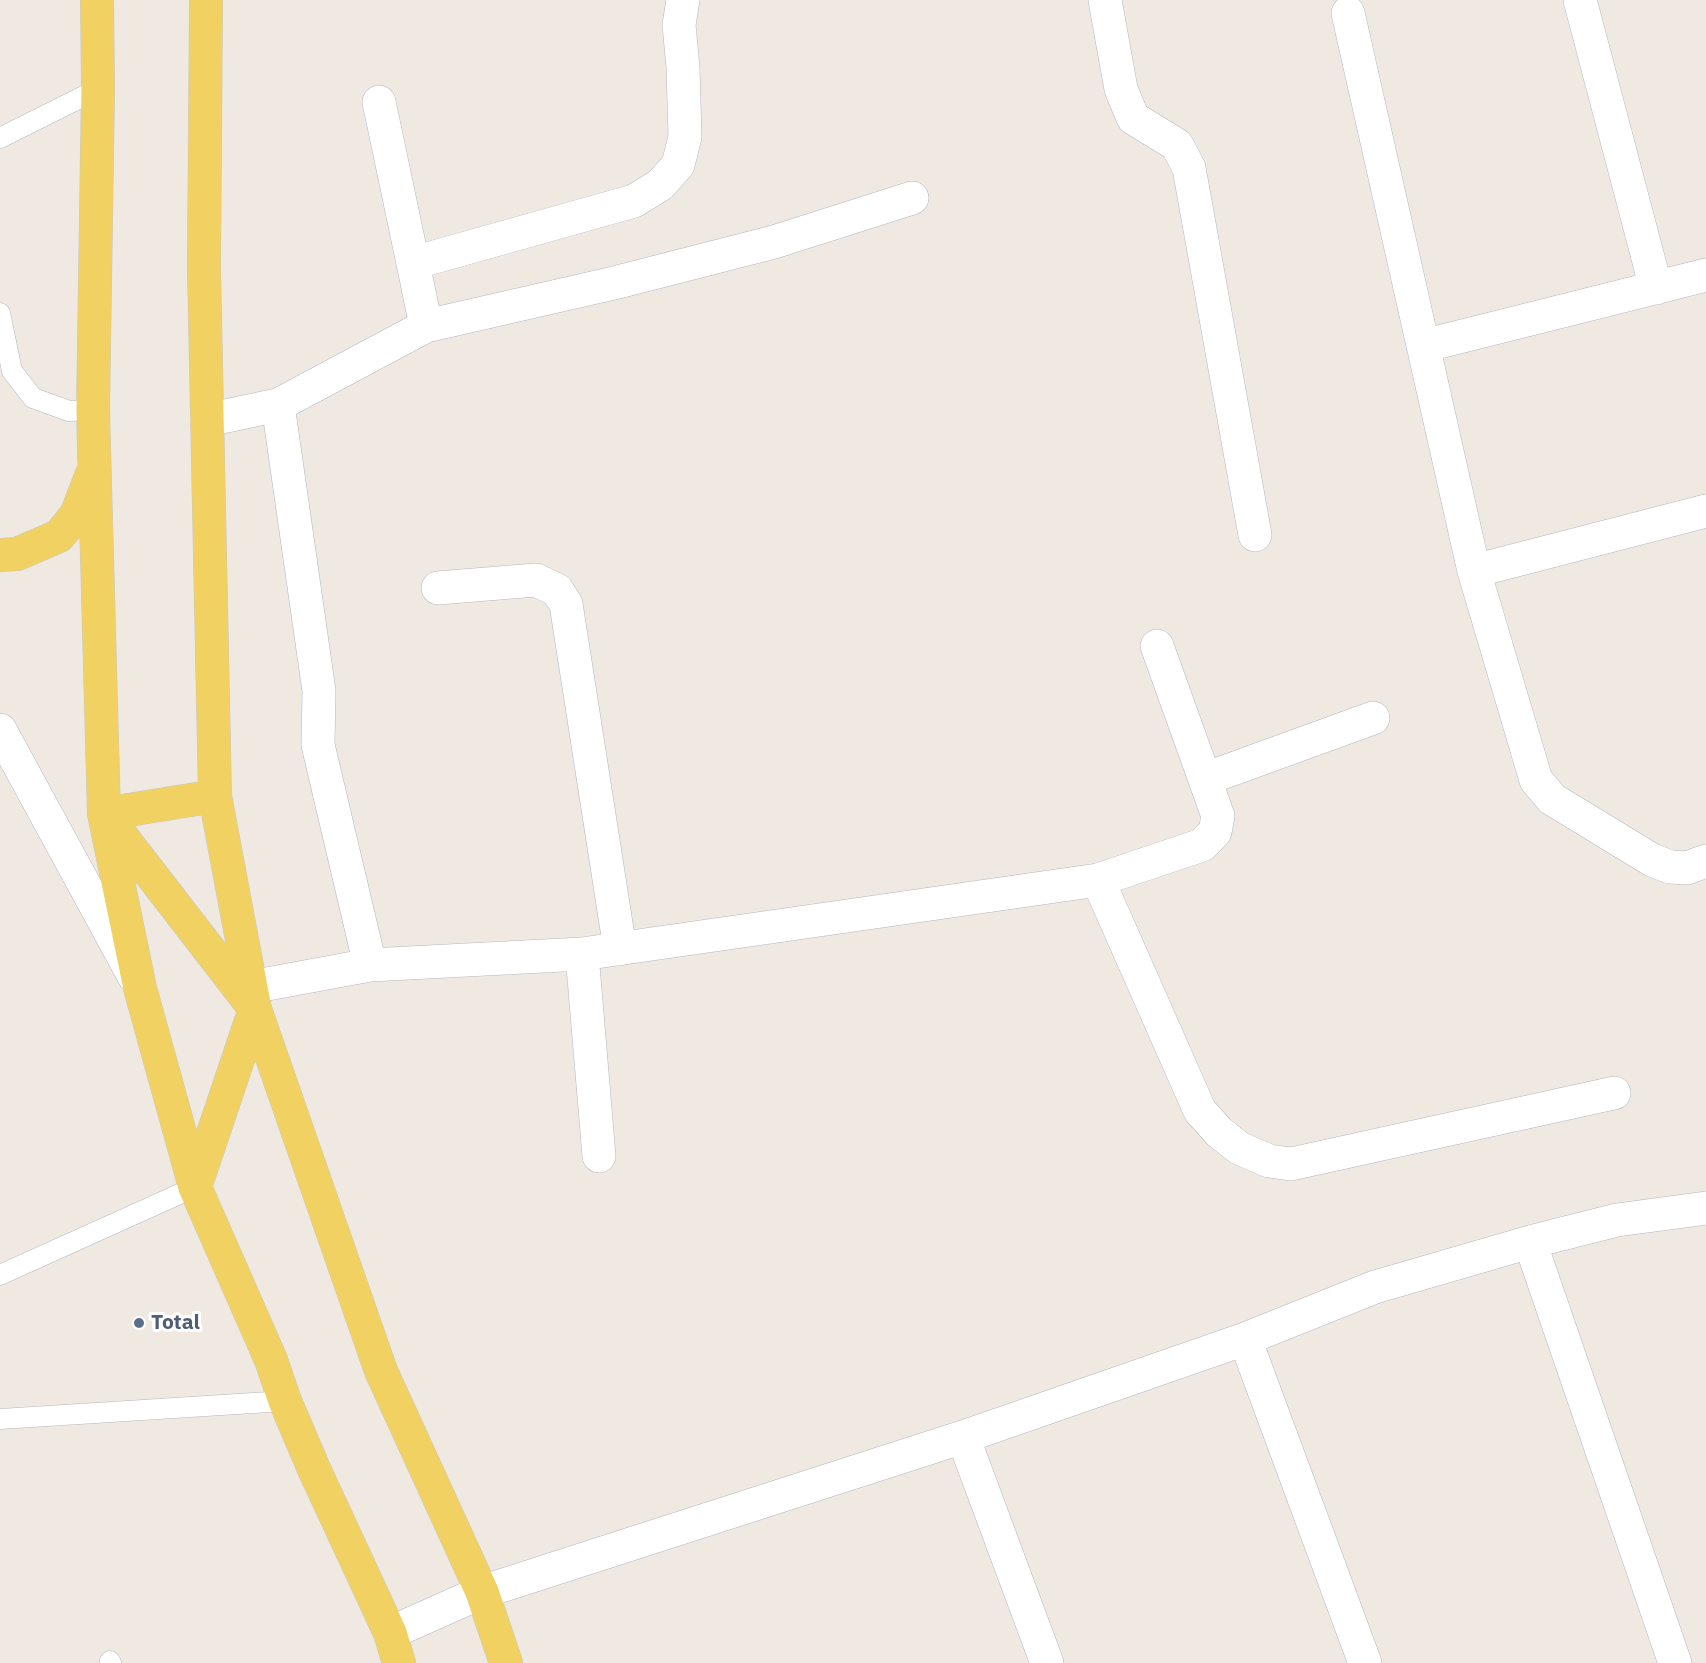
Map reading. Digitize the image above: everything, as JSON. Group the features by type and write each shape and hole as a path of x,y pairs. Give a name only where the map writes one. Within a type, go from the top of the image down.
{"main road":[{"path":"97,0 98,89 93,410 104,814 140,988 195,1187 271,1360 285,1401 395,1648"},
{"path":"206,0 204,268 215,796 253,998 381,1371 482,1592 506,1663"},
{"path":"0,555 17,554 59,536 76,514 95,466"},
{"path":"104,814 215,796"},
{"path":"104,814 253,998"},
{"path":"195,1187 253,998"}],"street":[{"path":"413,263 634,201 660,185 678,165 685,136 684,67 679,25 683,0"},
{"path":"1105,0 1121,89 1133,118 1177,145 1189,168 1255,535"},
{"path":"1580,0 1656,288"},
{"path":"1348,13 1474,571 1536,780 1552,798 1652,860 1670,867 1687,868 1706,861"},
{"path":"379,102 426,326"},
{"path":"207,420 278,405 426,326 614,283 774,242 912,198"},
{"path":"1422,346 1706,275"},
{"path":"278,405 319,691 318,745 370,965"},
{"path":"1474,571 1706,512"},
{"path":"438,588 536,580 557,590 566,604 620,949"},
{"path":"253,998 370,965 582,954 1098,880 1202,845 1215,832 1218,816 1157,646"},
{"path":"1205,779 1373,718"},
{"path":"0,730 140,988"},
{"path":"1098,880 1200,1111 1219,1132 1239,1148 1269,1161 1292,1164 1614,1093"},
{"path":"582,954 599,1156"},
{"path":"395,1648 482,1592 963,1437 1245,1339 1375,1287 1530,1242 1617,1220 1706,1208"},
{"path":"1530,1242 1675,1663"},
{"path":"1245,1339 1365,1663"},
{"path":"963,1437 1047,1663"}],"lane":[{"path":"0,138 98,89"},
{"path":"0,313 5,360 33,398 69,411 93,410"},
{"path":"0,1275 195,1187"},
{"path":"0,1419 285,1401"}],"place":[{"name":"Total","path":"139,1323"}]}
